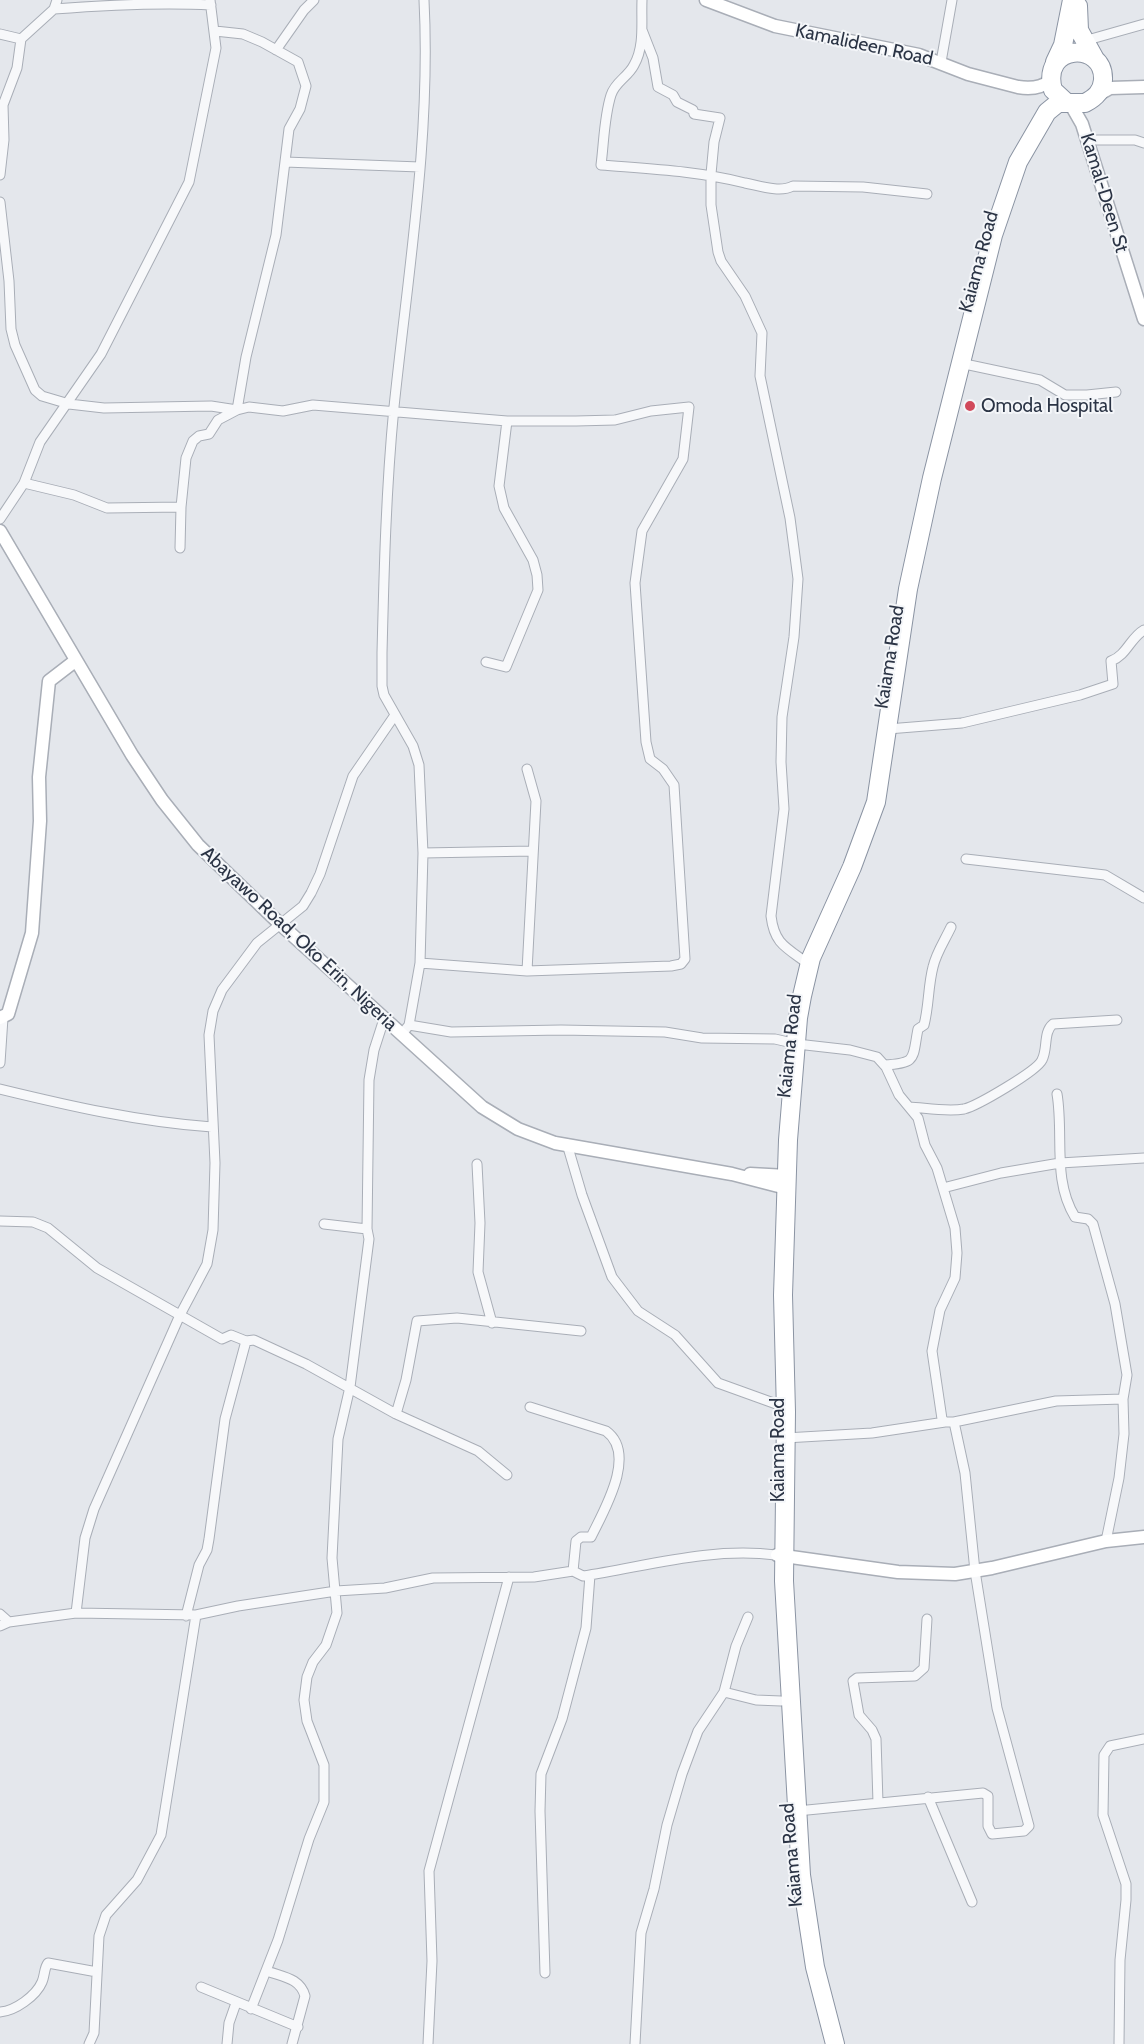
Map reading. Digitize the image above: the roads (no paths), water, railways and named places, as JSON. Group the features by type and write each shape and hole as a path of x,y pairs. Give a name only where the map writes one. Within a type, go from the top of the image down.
{"highway":[{"path":"1072,0 1063,45 1055,62 1051,83 1058,97 1076,105 1092,99 1103,84 1098,65 1083,41 1079,30 1078,0"},
{"path":"1055,62 1071,52 1087,54 1098,65"},
{"name":"Kaiama Road","path":"826,2044 806,1963 795,1902 781,1701 779,1405 775,1330 795,988 803,960 821,915 852,849 866,811 889,656 916,514 984,240 1008,167 1051,83"},
{"name":"Kaiama Road","path":"792,1043 806,977 818,940 872,816 879,787 908,590 932,478 982,272 1010,179 1026,147 1047,112 1058,103 1068,103"},
{"name":"Kaiama Road","path":"783,1182 782,1314 786,1438 780,1555 801,1876 809,1938 835,2044"}],"street":[{"path":"276,50 296,20 314,0"},
{"path":"424,0 427,50 420,167 416,223 394,410 384,579 382,666 384,695 413,746 419,765 423,853 420,963 405,1030 451,1032 560,1030 665,1032 702,1038 775,1039 877,1057 884,1065 899,1095 918,1118 925,1145 937,1168 955,1228 958,1253 955,1278 940,1310 932,1351 942,1419 950,1422"},
{"path":"642,0 641,42 634,66 619,81 611,96 601,165 711,174 759,186 786,190 793,186 863,187 926,194"},
{"name":"Kamalideen Road","path":"706,0 775,26 941,62 968,74 1026,89 1051,83"},
{"path":"941,62 952,0"},
{"path":"0,175 4,140 3,105 17,68 21,39 56,4 139,5 160,2 210,3 215,31 214,68 189,182 101,354 69,404 40,442 24,483 0,519"},
{"path":"1083,41 1144,24"},
{"path":"642,30 653,58 658,87 673,95 677,102 693,110 694,114 720,118 714,142 711,174 712,205 718,252 721,261 745,296 762,332 760,376 790,518 798,579 794,637 782,717 780,762 784,809 771,916 772,929 780,943 803,960"},
{"path":"215,31 243,34 298,62 306,86 300,109 289,130 276,235 246,357 237,410"},
{"path":"0,34 21,39"},
{"path":"1098,65 1127,86"},
{"path":"1082,124 1092,99 1110,88 1144,87"},
{"name":"Kamal-Deen St","path":"1068,103 1082,124 1144,319"},
{"path":"1087,140 1135,140 1144,143"},
{"path":"285,162 420,167"},
{"path":"0,202 9,281 8,310 15,344 35,390 42,396 69,404 104,408 211,406 237,410"},
{"path":"960,363 1040,380 1065,394 1087,395 1116,392"},
{"path":"180,548 181,507 186,458 193,442 199,436 209,434 218,420 237,410 248,407 283,411 312,406 394,410 507,421 615,420 651,411 689,407 683,459 642,531 635,582 646,742 650,759 663,769 674,785 684,959 681,964 671,966 527,971 420,963"},
{"path":"486,662 506,667 538,590 534,560 504,508 500,496 499,486 507,421"},
{"path":"24,483 74,495 107,508 181,507"},
{"name":"Abayawo Road, Oko Erin, Nigeria","path":"1,533 75,661 162,800 198,845 384,1019 405,1030 482,1107 518,1129 555,1143 783,1182"},
{"path":"888,729 962,723 1080,695 1113,684 1111,660 1122,657 1136,634 1144,630"},
{"path":"0,1063 1,1018 8,1014 32,932 40,821 39,777 49,680 75,661"},
{"path":"76,1613 85,1538 94,1509 180,1315 207,1264 214,1211 215,1163 209,1035 213,1011 222,990 257,943 303,906 311,893 320,874 353,776 395,715"},
{"path":"527,769 536,801 527,971"},
{"path":"423,853 533,851"},
{"path":"966,859 1105,875 1144,898"},
{"path":"884,1065 901,1065 908,1062 913,1056 918,1029 924,1025 928,1008 928,991 933,966 951,928"},
{"path":"251,2009 267,1971 324,1802 324,1765 307,1721 304,1700 307,1677 313,1662 326,1645 337,1613 332,1558 338,1439 350,1388 369,1239 367,1229 369,1080 374,1050 384,1019"},
{"path":"910,1107 958,1109 970,1106 1028,1074 1035,1068 1042,1061 1049,1029 1053,1024 1117,1020"},
{"path":"0,1089 83,1110 167,1124 212,1127"},
{"path":"1057,1094 1060,1163 1064,1193 1073,1214 1078,1219 1088,1220 1093,1224 1115,1304 1127,1375 1123,1399 1124,1434 1119,1478 1106,1541"},
{"path":"567,1144 582,1196 612,1277 638,1311 675,1335 718,1383 779,1405"},
{"path":"943,1188 1001,1173 1060,1163 1144,1158"},
{"path":"477,1164 480,1223 478,1272 492,1323"},
{"path":"0,1221 33,1222 48,1228 97,1268 222,1339 231,1335 246,1341 254,1340 350,1388 396,1414 478,1452 507,1475"},
{"path":"324,1224 367,1229"},
{"path":"396,1414 409,1366 414,1323 457,1318 581,1331"},
{"path":"186,1616 199,1565 209,1539 224,1419 246,1341"},
{"path":"786,1438 872,1433 950,1422 1056,1401 1123,1399"},
{"path":"530,1407 606,1431 611,1434 618,1452 620,1464 614,1487 591,1537 580,1537 576,1541 574,1571"},
{"path":"797,1810 983,1793 988,1796 988,1826 992,1834 1024,1830 1029,1826 997,1708 975,1571 965,1473 950,1422"},
{"path":"0,1614 4,1624 76,1613 186,1616 336,1591 385,1588 433,1578 534,1577 574,1571 583,1576 698,1554 750,1552 898,1572 955,1574 1106,1541 1144,1537"},
{"path":"545,1973 540,1811 542,1774 562,1719 586,1628 590,1575"},
{"path":"428,2044 432,1961 429,1871 509,1577"},
{"path":"89,2044 94,2032 99,1936 106,1916 138,1880 161,1836 196,1615"},
{"path":"635,2044 641,1932 654,1889 667,1825 682,1774 698,1731 724,1692 736,1646 748,1617"},
{"path":"878,1803 876,1739 872,1730 859,1715 853,1681 857,1678 915,1676 921,1673 924,1668 927,1619"},
{"path":"724,1692 756,1700 781,1701"},
{"path":"1119,2044 1120,1960 1126,1884 1103,1815 1104,1755 1110,1746 1144,1739"},
{"path":"928,1797 972,1902"},
{"path":"0,2012 15,2008 30,1996 42,1983 46,1964 51,1963 97,1972"},
{"path":"267,1971 299,1982 305,1996 292,2044"},
{"path":"201,1987 298,2027"},
{"path":"227,2044 229,2023 236,2003"}],"place":[{"name":"Omoda Hospital","path":"970,406"}]}
